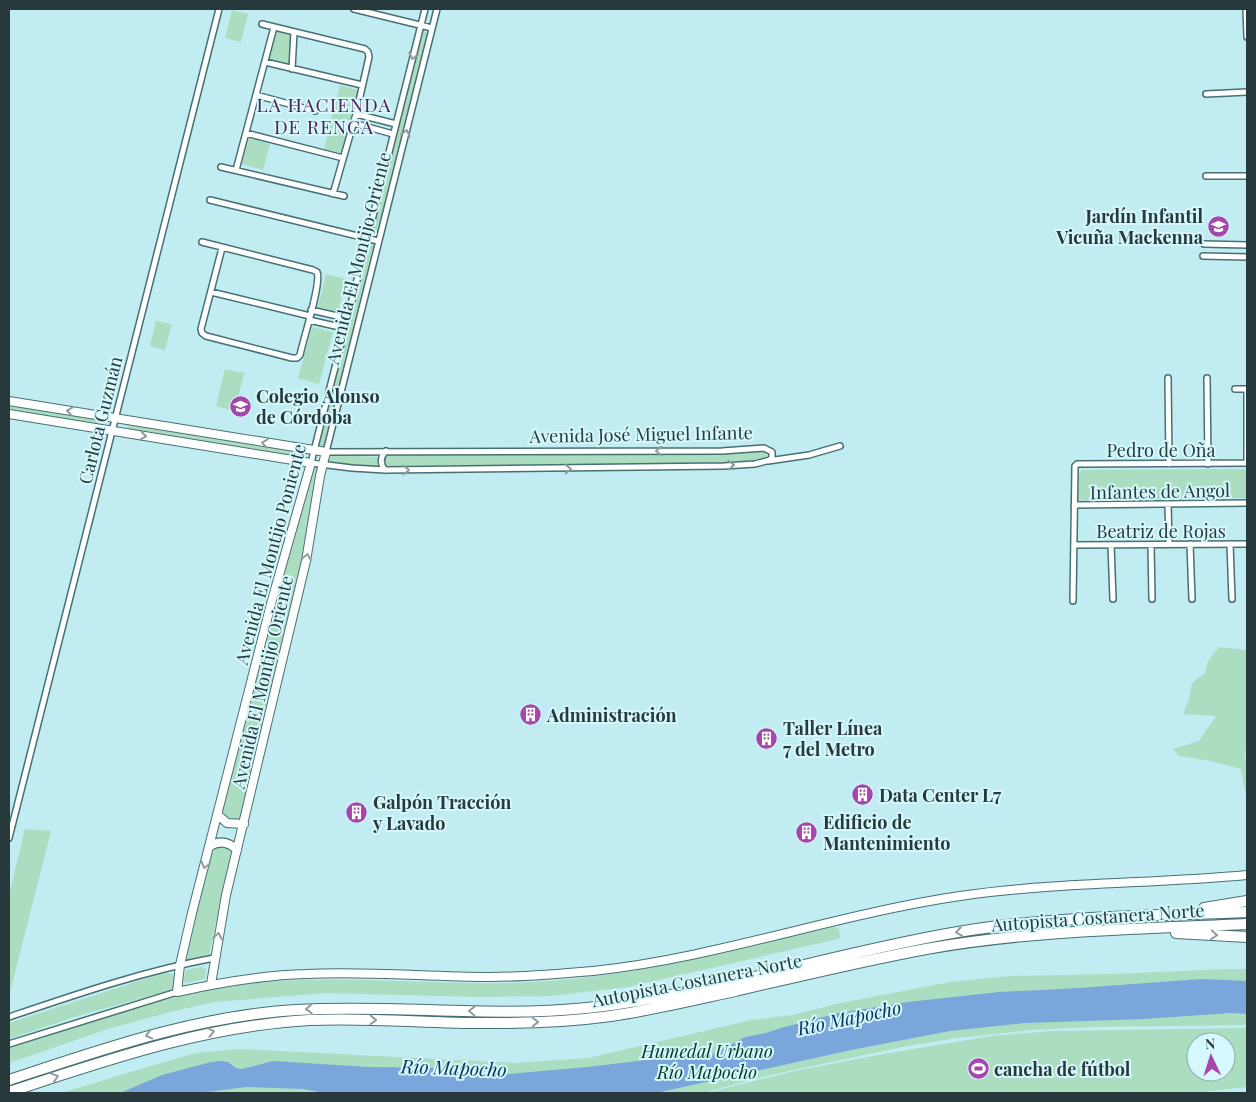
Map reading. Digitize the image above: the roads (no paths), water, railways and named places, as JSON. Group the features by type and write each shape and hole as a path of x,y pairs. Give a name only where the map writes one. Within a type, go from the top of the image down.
{"highway":[{"path":"1138,917 1247,901"},
{"name":"Autopista Costanera Norte","path":"9,1080 154,1034 245,1015 335,1008 527,1012 586,1008 680,992 883,946 960,931 1037,922 1247,912"},
{"name":"Autopista Costanera Norte","path":"9,1092 166,1042 228,1029 310,1020 366,1019 498,1023 587,1018 674,1005 927,949 990,939 1130,928 1247,924"},
{"path":"1130,928 1153,932 1247,937"}],"street":[{"name":"Carlota Guzmán","path":"9,834 12,815 112,430 218,9"},
{"path":"354,9 432,28"},
{"name":"Avenida El Montijo Poniente","path":"177,992 180,965 272,600 311,463 425,9"},
{"name":"Avenida El Montijo Oriente","path":"211,984 222,915 306,561 322,465 437,9"},
{"path":"1246,9 1247,37"},
{"path":"262,24 365,49 368,52 369,57 356,114 333,194"},
{"path":"236,170 274,27"},
{"path":"292,69 294,32"},
{"path":"265,62 362,85"},
{"path":"1206,94 1247,92"},
{"path":"256,96 315,111"},
{"path":"356,114 396,124"},
{"path":"353,123 393,134"},
{"path":"246,133 343,158"},
{"path":"221,167 344,196"},
{"path":"1206,176 1247,176"},
{"path":"210,200 378,242"},
{"path":"202,242 318,273 310,315 300,355 297,358 206,336 202,333 201,329 222,248"},
{"path":"1204,244 1247,245 1247,257 1204,256"},
{"path":"211,292 310,315 344,328"},
{"path":"310,315 346,318"},
{"path":"1168,378 1169,464"},
{"path":"1207,378 1208,464"},
{"path":"1234,389 1247,389 1247,463"},
{"name":"Avenida José Miguel Infante","path":"9,401 326,452 722,451 764,448 770,450 772,454 771,459 768,461 755,464 714,466 385,470 322,465 9,414"},
{"path":"768,461 809,456 840,446"},
{"path":"385,470 381,460 386,451"},
{"name":"Pedro de Oña","path":"1074,505 1075,466 1077,464 1247,463"},
{"path":"1168,504 1169,544"},
{"name":"Infantes de Angol","path":"1074,505 1247,504"},
{"path":"1073,601 1074,505"},
{"path":"1151,544 1152,599"},
{"path":"1190,544 1192,599"},
{"path":"1230,544 1232,599"},
{"name":"Beatriz de Rojas","path":"1074,545 1247,544"},
{"path":"1112,545 1113,599"},
{"path":"218,815 221,820 227,823 244,824"},
{"path":"210,846 224,842 237,850"},
{"path":"9,1044 177,992 211,984 271,976 306,974 357,973 490,977 562,974 600,970 688,955 886,909 960,896 1074,884 1247,874"},
{"path":"9,1017 105,984 214,958"}],"water":[{"name":"Humedal Urbano Río Mapocho","path":"1201,979 1247,981 1247,1014 1231,1013 1144,1019 1025,1023 950,1031 851,1050 656,1093 325,1093 303,1089 246,1087 199,1093 120,1093 162,1075 221,1061 228,1062 236,1068 242,1069 273,1061 368,1067 450,1068 508,1074 683,1056 694,1060 709,1056 745,1037 839,1013 908,1002 999,992"}],"place":[{"name":"Jardín Infantil Vicuña Mackenna","path":"1219,226"},
{"name":"Colegio Alonso de Córdoba","path":"240,406"},
{"name":"Administración","path":"531,715"},
{"name":"Taller Línea 7 del Metro","path":"767,738"},
{"name":"Data Center L7","path":"863,795"},
{"name":"Galpón Tracción y Lavado","path":"357,812"},
{"name":"Edificio de Mantenimiento","path":"807,832"},
{"name":"cancha de fútbol","path":"978,1069"}],"district":[{"name":"LA HACIENDA DE RENCA","path":"324,115"}],"water label":[{"name":"Río Mapocho","path":"849,1017"},
{"name":"Río Mapocho","path":"454,1067"}]}
